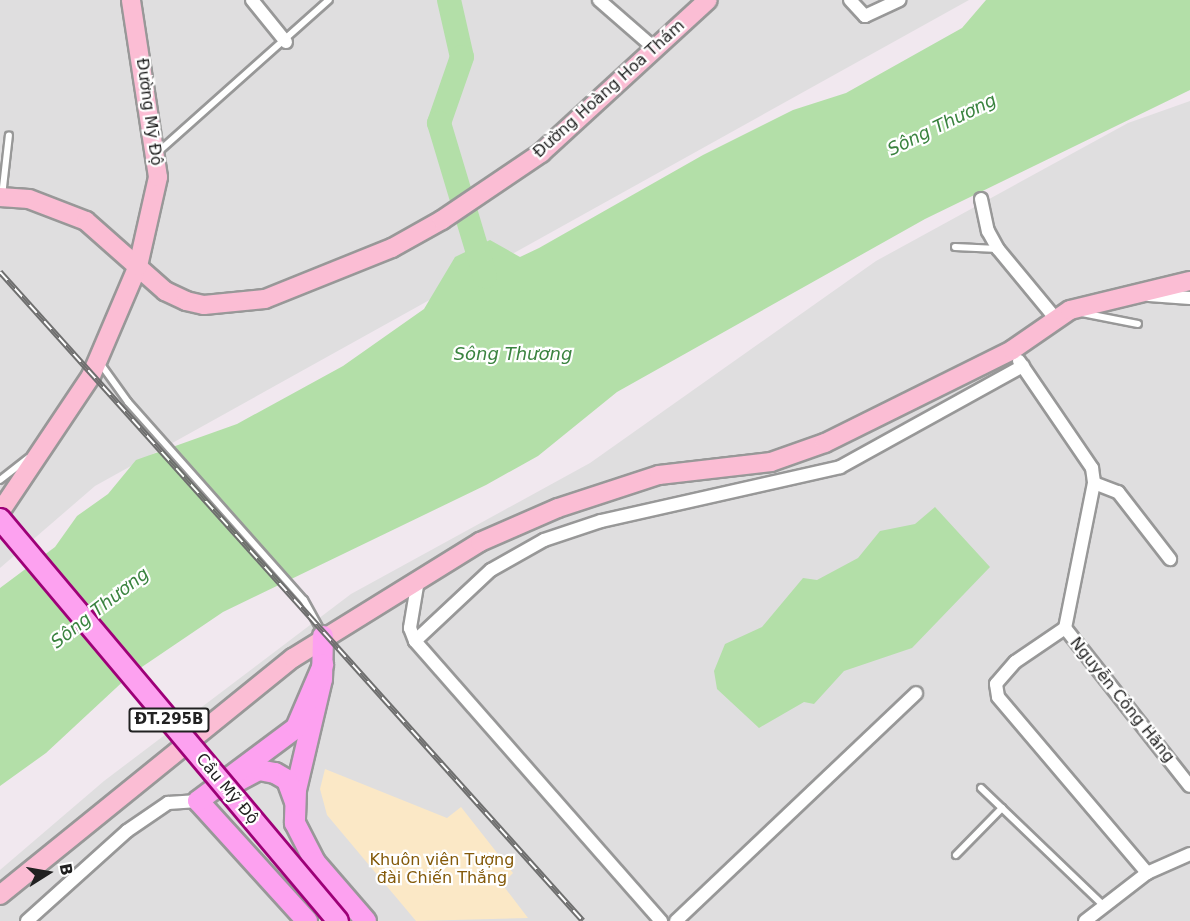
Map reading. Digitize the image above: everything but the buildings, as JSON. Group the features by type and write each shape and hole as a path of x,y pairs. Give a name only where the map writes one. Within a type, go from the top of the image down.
{"main road":[{"name":"Cầu Mỹ Độ","path":"0,519 338,921"},
{"path":"323,636 323,665 296,802 295,823 304,845 366,921"},
{"path":"200,805 296,728 323,665"},
{"path":"200,805 259,770 287,780 296,802"},
{"path":"200,805 301,919"}],"street":[{"name":"Đường Mỹ Độ","path":"0,512 48,444 98,360 138,266 158,177 131,0"},
{"path":"252,0 286,42"},
{"path":"599,0 653,47"},
{"name":"Đường Hoàng Hoa Thám","path":"138,266 186,301 204,305 265,299 392,248 442,220 541,153 653,47 708,0"},
{"path":"850,0 865,16 899,0"},
{"path":"1,197 29,199 78,217 138,266"},
{"path":"981,199 987,231 998,249 1063,315"},
{"path":"0,895 323,636 480,542 558,508 659,475 771,462 825,443 1012,350 1063,315 1190,282"},
{"path":"1142,295 1190,298"},
{"name":"Nguyễn Công Hãng","path":"1012,350 1084,452 1094,483 1065,628 1190,786"},
{"path":"414,641 490,570 544,540 601,521 840,467 1023,366"},
{"path":"1094,483 1118,492 1170,559"},
{"path":"418,580 410,628 414,641 661,921"},
{"path":"1065,628 1015,662 996,684 998,698 1147,873"},
{"path":"676,921 916,693"},
{"path":"27,921 127,831 168,803 200,805"},
{"path":"1085,921 1102,904 1147,873 1190,854"}],"lane":[{"path":"156,154 286,42 329,0"},
{"path":"1,197 9,135"},
{"path":"955,247 998,249"},
{"path":"1063,315 1138,324"},
{"path":"98,360 128,402 304,600 323,636"},
{"path":"0,480 48,444"},
{"path":"981,788 1102,904"},
{"path":"956,855 1002,808"}],"shaded area":[{"path":"0,0 969,0 95,486 0,568"},
{"path":"1190,101 1190,921 0,921 0,870 104,781 351,594 590,463 876,261 1128,123"}],"green space":[{"name":"Khuôn viên Tượng đài Chiến Thắng","path":"325,769 447,818 461,807 513,873 502,884 528,918 416,921 327,815 320,789"}],"water":[{"name":"Sông Thương","path":"986,0 1190,0 1190,90 925,219 617,392 538,456 486,485 223,612 130,675 46,753 0,786 0,588 55,547 77,516 108,494 136,460 237,424 343,366 424,309 455,257 490,240 520,257 539,248 703,155 793,110 846,93 962,28"},
{"path":"935,507 990,567 912,648 844,671 814,704 804,702 759,728 717,689 714,671 725,644 762,627 803,578 817,580 858,558 880,531 915,524"}],"waterway":[{"path":"449,0 462,57 439,123 485,276"}],"railway":[{"path":"0,272 583,921"}]}
